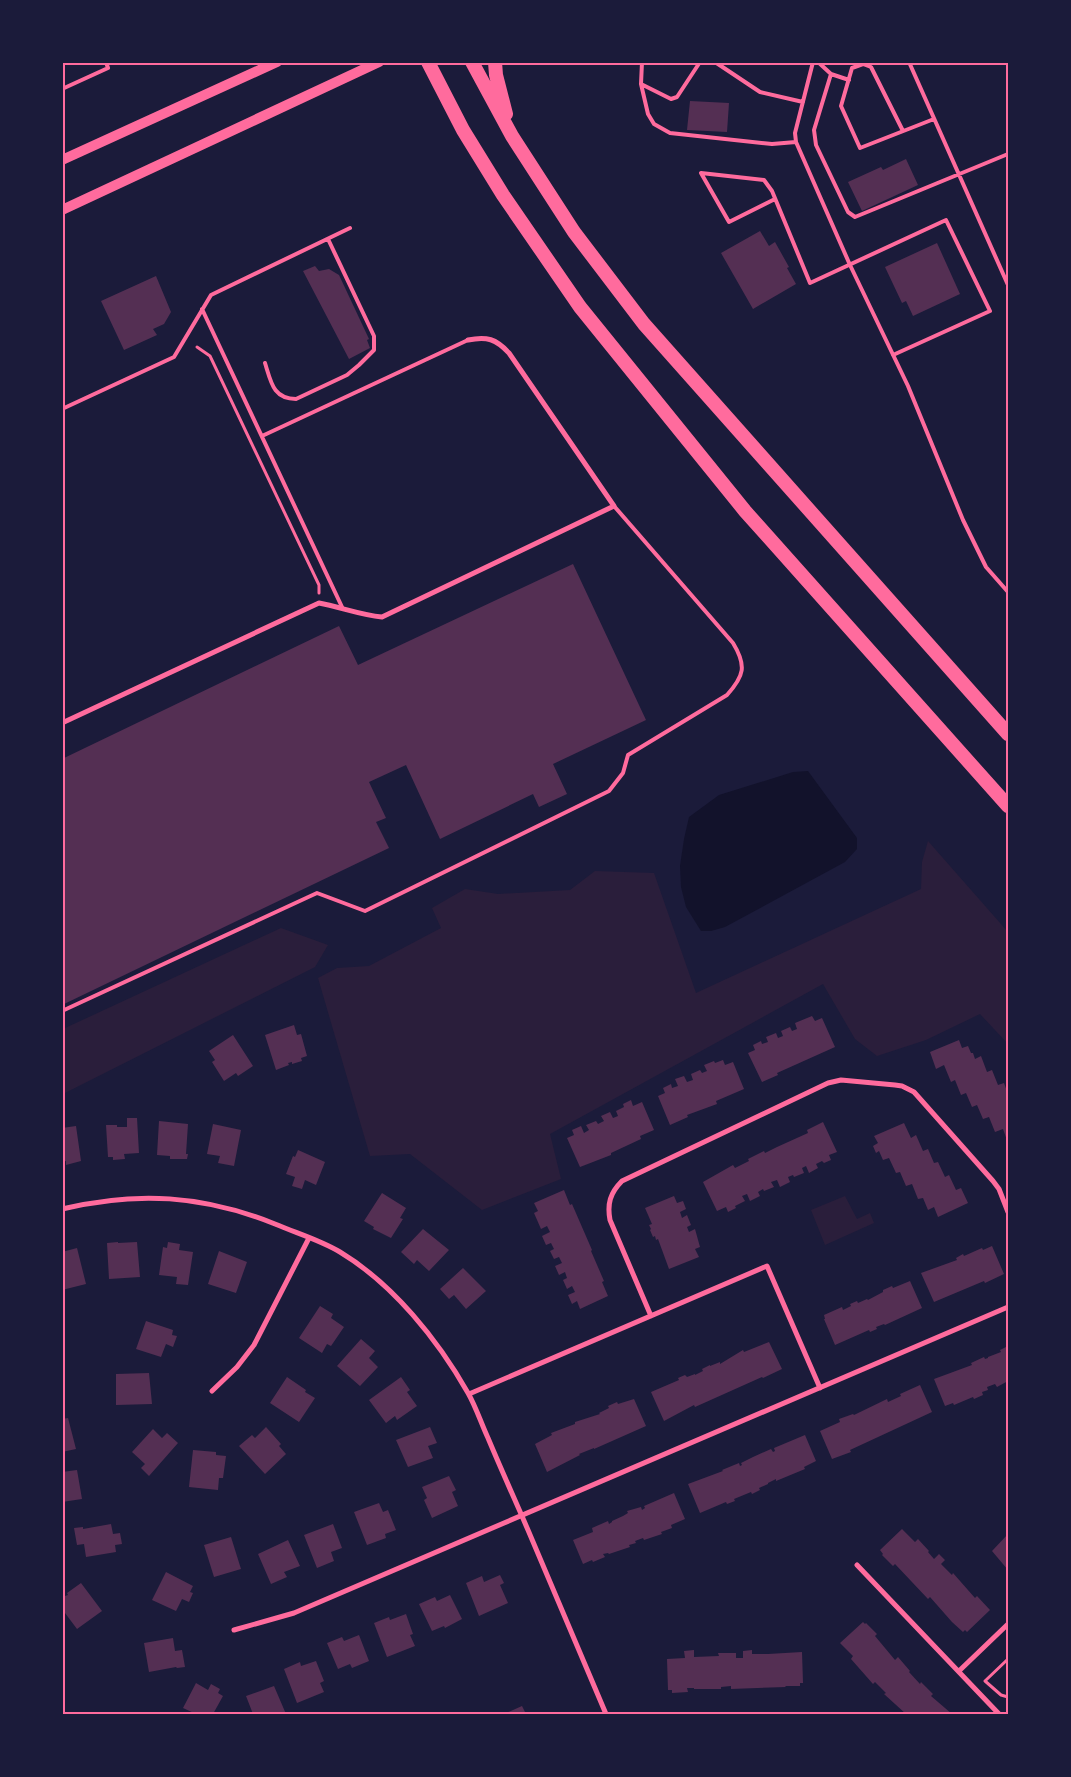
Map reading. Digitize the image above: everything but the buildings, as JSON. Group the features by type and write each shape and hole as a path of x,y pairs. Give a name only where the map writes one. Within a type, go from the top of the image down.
{"highway":[{"path":"428,62 463,130 503,195 580,307 745,511 1008,806"},
{"path":"472,62 512,136 574,232 644,324 1008,734"},
{"path":"495,62 496,75 512,136"}],"main road":[{"path":"62,160 277,62"},
{"path":"62,210 379,62"}],"street":[{"path":"62,723 319,602 369,616 382,617 614,506 509,353 498,342 480,337 468,340"},
{"path":"651,1316 610,1220 608,1210 614,1189 622,1181 828,1083 841,1080 894,1085 902,1086 914,1092 993,1181 1008,1212"},
{"path":"62,1209 116,1199 152,1197 189,1200 251,1215 340,1252 372,1276 398,1300 425,1330 469,1394 606,1714"},
{"path":"212,1391 237,1367 254,1345 309,1238"},
{"path":"469,1394 767,1266 820,1388"},
{"path":"234,1630 294,1613 1008,1306"},
{"path":"856,1565 999,1714"},
{"path":"959,1671 1008,1624"}],"lane":[{"path":"62,89 108,68 106,62"},
{"path":"642,62 641,84 648,114 654,124 670,133 772,144 796,142"},
{"path":"641,84 671,99 677,97 700,62"},
{"path":"715,62 760,92 803,102"},
{"path":"813,62 795,133 796,142 850,265 908,386 967,528 986,567 1008,592"},
{"path":"818,62 831,74 848,80"},
{"path":"908,62 1008,285"},
{"path":"903,131 871,67 863,64 852,68 841,106 860,148 934,119"},
{"path":"831,74 814,130 816,145 848,212 855,217 1008,154"},
{"path":"775,199 730,222 701,173 764,180 772,191 810,284 946,220 990,311 893,354"},
{"path":"62,409 174,357 211,295 350,228"},
{"path":"264,363 277,394 287,399 296,399 347,376 360,366 374,350 374,336 328,239"},
{"path":"202,309 342,607"},
{"path":"262,436 468,340"},
{"path":"62,1011 317,893 365,911 609,791 623,773 628,755 727,695 738,683 743,670 740,654 614,506"}],"path":[{"path":"197,347 210,356 319,586"},
{"path":"1008,1660 985,1681 1001,1695 1008,1697"}],"shaded area":[{"path":"808,771 857,838 857,849 845,862 725,927 711,931 701,931 686,907 681,887 680,866 689,817 719,795 793,772"},
{"path":"928,841 1008,932 1008,1044 980,1014 926,1040 877,1056 855,1039 823,984 550,1134 561,1179 482,1210 410,1154 370,1156 318,978 337,968 369,966 441,928 432,908 465,889 498,894 570,890 595,871 654,873 696,993 921,889 922,862"},
{"path":"281,928 328,945 315,967 63,1094 63,1029"},
{"path":"845,1196 857,1219 870,1213 874,1223 825,1245 811,1210"}]}
